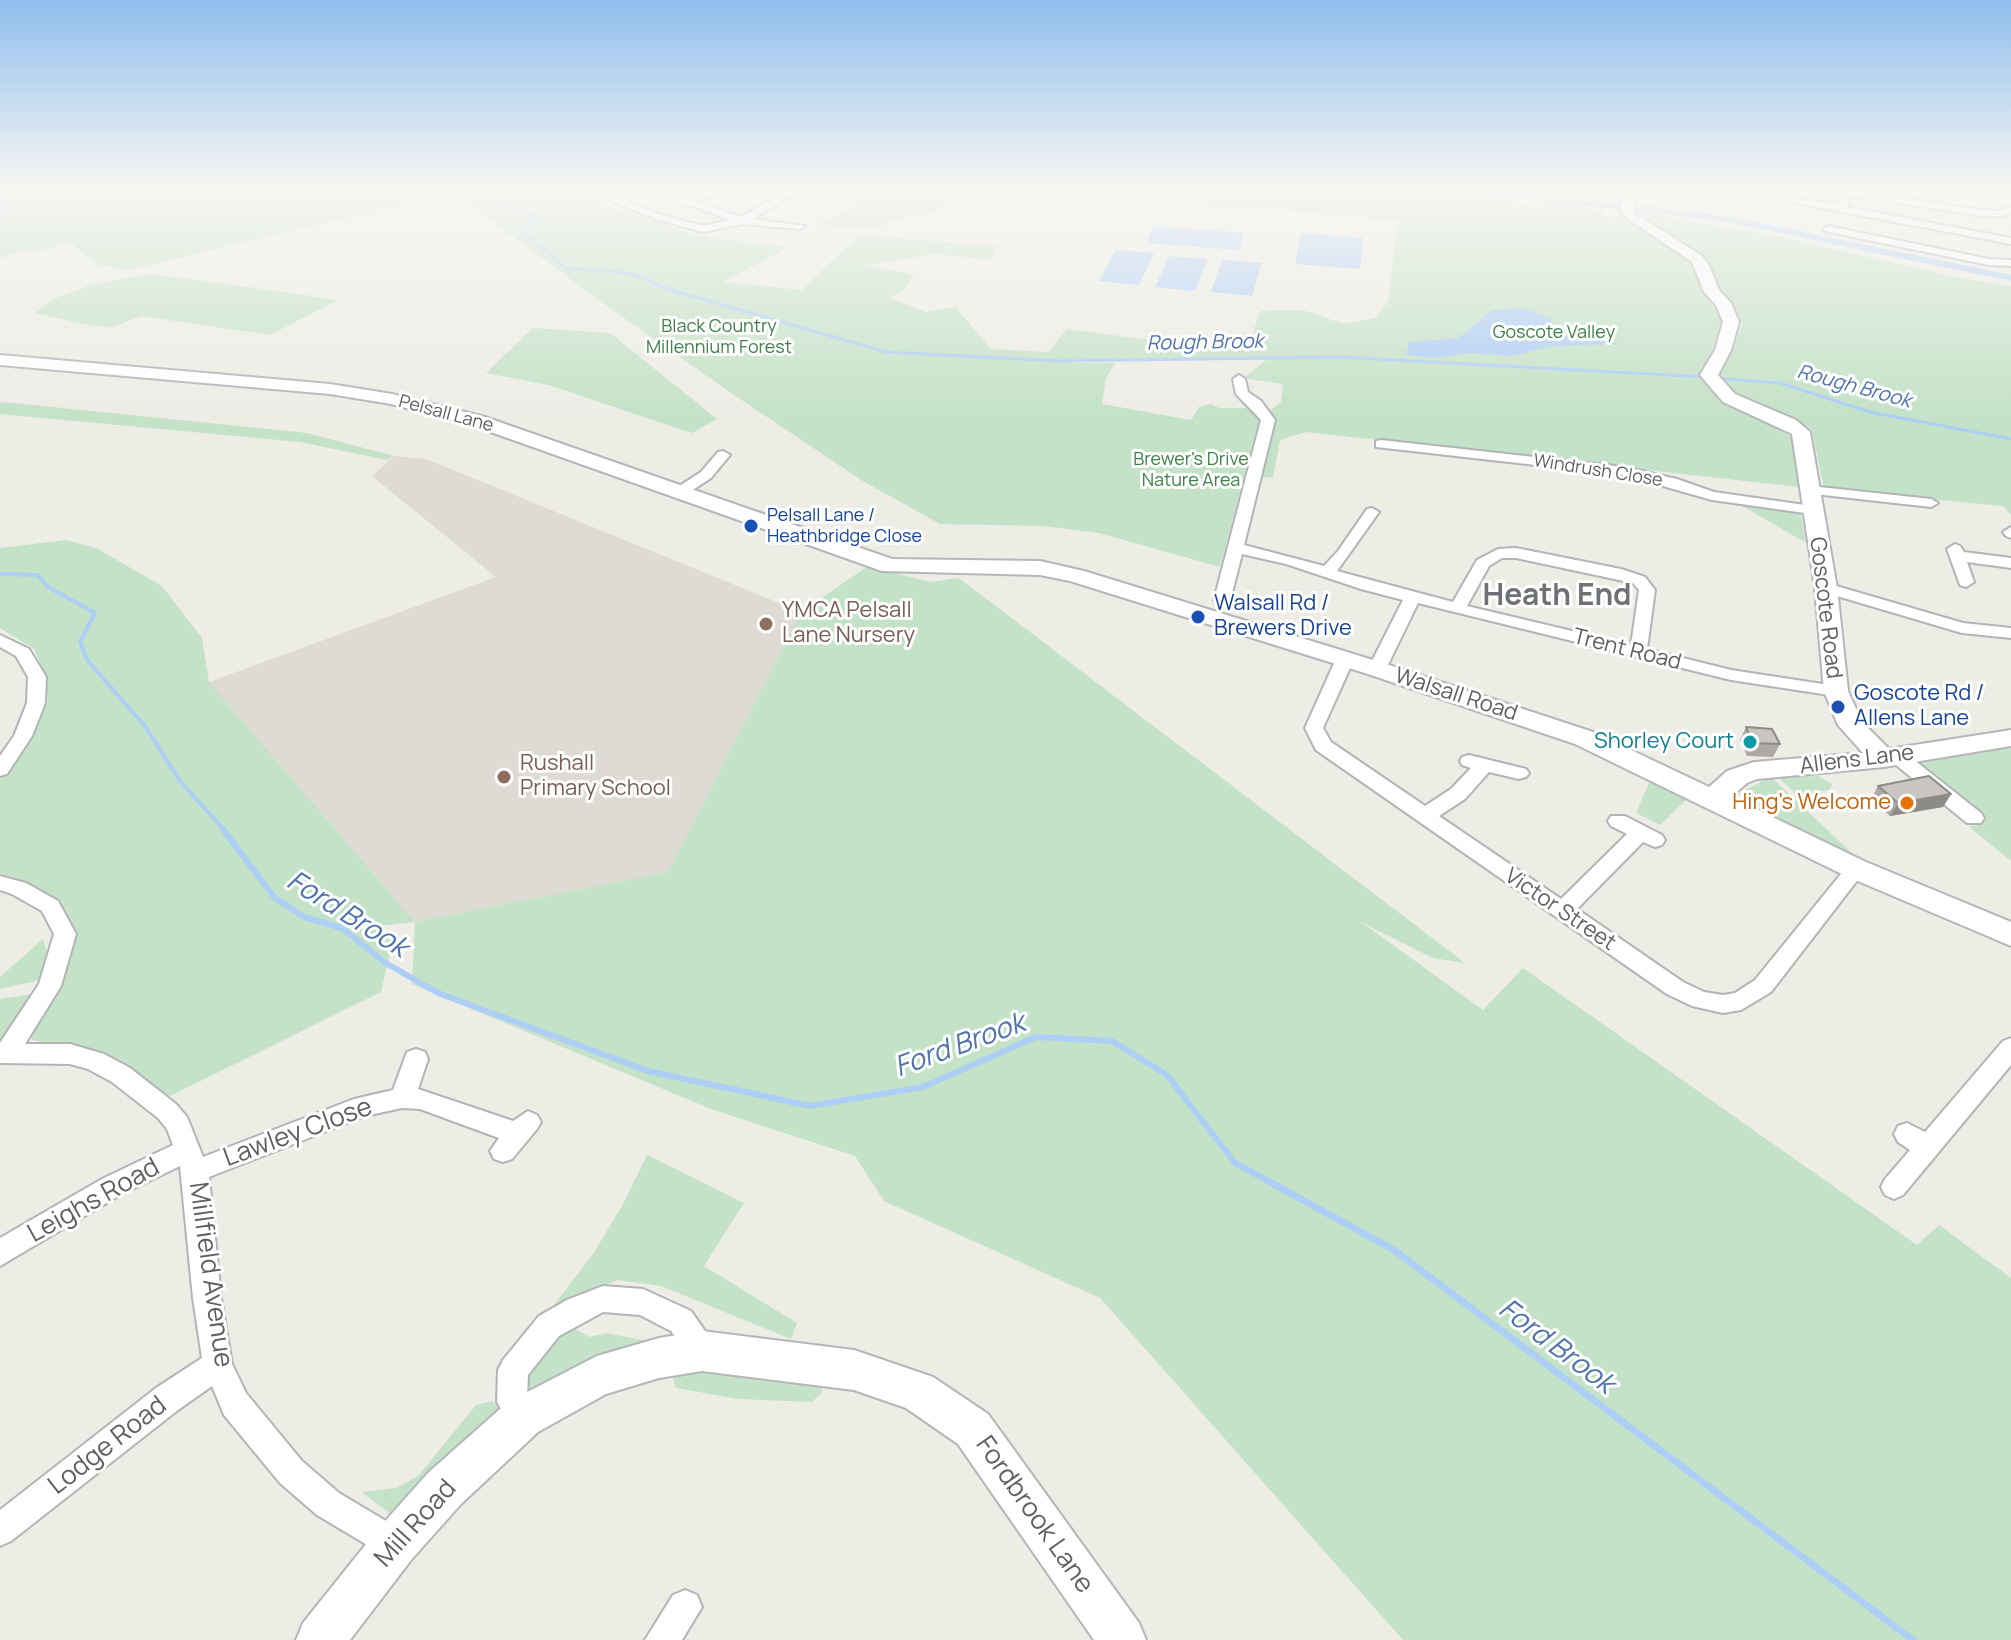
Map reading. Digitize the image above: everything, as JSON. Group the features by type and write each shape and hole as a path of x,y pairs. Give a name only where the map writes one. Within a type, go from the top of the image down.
{"street":[{"name":"Goscote Road","path":"1699,262 1712,292 1723,303 1731,322 1723,350 1709,375 1729,398 1801,432 1826,588 1836,691 1851,725 1890,757"},
{"name":"Pelsall Lane","path":"1,361 286,385 392,399 478,421 683,490 871,560"},
{"path":"1233,602 1222,600 1268,420 1256,404 1242,394 1239,379"},
{"name":"Windrush Close","path":"1381,444 1624,471 1647,475 1712,496 1811,500"},
{"path":"683,490 720,460 736,467"},
{"path":"1811,500 1931,503"},
{"path":"1327,572 1347,535 1372,512"},
{"name":"Trent Road","path":"1236,548 1290,560 1412,598 1638,653 1731,675 1836,691"},
{"path":"1458,608 1483,563 1498,554 1516,553 1621,574 1639,580 1647,590 1638,653"},
{"path":"1966,582 1957,553 2011,563"},
{"name":"Walsall Road","path":"871,560 890,566 922,568 1040,568 1076,576 1377,669 1584,738 1856,869 2011,935"},
{"path":"1826,588 1962,628 2011,633"},
{"path":"1377,669 1412,598"},
{"path":"0,640 23,653 37,677 36,703 28,725 0,770"},
{"name":"Victor Street","path":"1345,659 1314,728 1323,746 1675,988 1700,1000 1723,1004 1741,1001 1763,986 1856,869"},
{"name":"Allens Lane","path":"1712,799 1728,783 1754,771 1890,757 2011,738"},
{"path":"1890,757 1974,818"},
{"path":"1424,816 1458,794 1476,763 1519,773"},
{"path":"1562,911 1648,836 1618,821"},
{"path":"0,883 19,888 50,906 65,934 50,986 4,1052"},
{"path":"1894,1187 1917,1141 2011,1048"},
{"name":"Millfield Avenue","path":"4,1052 82,1056 95,1061 121,1075 167,1111 178,1124 192,1161 207,1298 218,1365 235,1404 291,1472 328,1504 395,1544"},
{"name":"Lawley Close","path":"402,1098 416,1059"},
{"name":"Lawley Close","path":"192,1161 363,1106 402,1098 431,1102 517,1136"},
{"name":"Leighs Road","path":"0,1253 111,1187 192,1161"},
{"path":"523,1417 512,1402 513,1370 549,1326 603,1299 643,1302 681,1321 702,1351"},
{"name":"Fordbrook Lane","path":"566,1392 597,1376 659,1358 702,1351 854,1370 918,1392 973,1429 1122,1640"},
{"name":"Lodge Road","path":"0,1530 167,1399 218,1365"},
{"name":"Mill Road","path":"320,1640 395,1544 445,1488 523,1417 566,1392"},
{"path":"662,1640 685,1607"}],"shaded area":[{"name":"Rushall Primary School","path":"394,456 426,459 801,612 668,872 415,922 209,682 496,577 372,476"}],"green space":[{"path":"94,262 163,262 128,270"},
{"path":"547,262 762,262 723,282 802,290 832,262 892,262 866,266 914,274 904,290 889,298 926,312 955,307 991,349 1049,352 1067,329 1150,340 1249,346 1260,311 1303,310 1344,324 1375,318 1388,301 1393,262 1693,262 1704,292 1724,320 1702,373 1721,399 1791,437 1799,487 1306,432 1280,440 1273,477 1261,478 1267,413 1281,402 1283,384 1244,378 1266,360 1075,359 1075,363 1115,363 1106,378 1102,404 1191,420 1199,407 1211,404 1219,408 1257,408 1260,416 1220,567 1099,533 1043,526 940,524 861,480"},
{"path":"1703,262 1888,262 2011,286 2011,515 2003,506 1824,489 1812,430 1796,420 1762,410 1735,396 1720,374 1743,324"},
{"path":"149,274 338,300 270,335 141,316 113,327 93,326 34,313 53,299 91,285"},
{"path":"533,328 610,333 717,419 692,433 549,385 486,373"},
{"path":"0,403 307,433 394,456 387,460 300,442 0,414"},
{"path":"1739,504 1800,511 1806,543"},
{"path":"66,540 96,548 162,586 202,638 209,682 415,922 378,926 393,941 381,992 170,1096 96,1051 32,1040 30,1033 71,956 73,935 65,909 28,882 0,873 0,780 34,734 48,701 45,675 34,649 0,628 0,548"},
{"path":"868,566 930,582 959,578 1465,963 1433,958 1361,922 1483,1010 1523,968 1917,1245 1939,1225 2011,1278 2011,1640 1403,1640 1100,1298 884,1201 855,1156 711,1109 412,984 415,922 668,872 801,612"},
{"path":"2011,745 2011,861 1969,827 1985,823 1909,760"},
{"path":"1652,776 1690,796 1660,825 1636,813"},
{"path":"1818,776 1832,784 1829,790 1820,791 1830,802 1809,807 1779,778"},
{"path":"1769,778 1855,856 1746,804 1742,796 1745,790"},
{"path":"43,939 51,964 49,972 36,981 0,989 0,977"},
{"path":"31,994 34,998 0,1040 0,999"},
{"path":"647,1155 744,1203 704,1266 797,1323 791,1339 661,1286 618,1280 553,1306 593,1254 622,1206"},
{"path":"563,1329 575,1329 589,1337 606,1333 648,1341 668,1334 673,1342 532,1394 525,1387 523,1375"},
{"path":"680,1369 823,1384 822,1392 812,1402 739,1399 676,1388 673,1378"},
{"path":"492,1401 499,1407 498,1422 392,1515 362,1492 396,1488 418,1476 476,1405"}],"water":[{"path":"1110,262 1150,262 1139,285 1099,281"},
{"path":"1167,262 1207,262 1195,291 1155,287"},
{"path":"1221,262 1262,263 1252,296 1211,292"},
{"path":"1295,262 1361,262 1360,269 1295,264"},
{"path":"1523,308 1553,319 1549,333 1622,344 1554,346 1511,356 1472,353 1433,358 1406,355 1409,342 1459,338 1492,310"}],"building":[{"path":"1746,727 1772,729 1780,744 1753,743"},
{"path":"1929,776 1951,794 1898,803 1878,786"}],"waterway":[{"name":"Rough Brook","path":"558,262 565,268 628,273 671,290 886,352 1058,361 1340,357 1705,377"},
{"path":"1932,262 2011,278"},
{"name":"Rough Brook","path":"1715,378 1780,383 1870,412 2011,439"},
{"name":"Ford Brook","path":"0,574 38,575 48,587 95,613 80,642 87,660 145,726 180,781 224,830"},
{"name":"Ford Brook","path":"222,828 275,898 304,917 342,928 384,962 438,993 648,1071 810,1106 923,1087 1036,1037 1112,1041 1167,1075 1235,1163 1272,1183"},
{"name":"Ford Brook","path":"1268,1181 1394,1250 1913,1640"}],"place":[{"name":"Pelsall Lane / Heathbridge Close","path":"751,526"},
{"name":"Walsall Rd / Brewers Drive","path":"1198,617"},
{"name":"YMCA Pelsall Lane Nursery","path":"766,624"},
{"name":"Goscote Rd / Allens Lane","path":"1838,707"},
{"name":"Shorley Court","path":"1750,742"},
{"name":"Rushall Primary School","path":"504,777"},
{"name":"Hing's Welcome","path":"1907,803"}],"district":[{"name":"Heath End","path":"1557,597"}],"park label":[{"name":"Goscote Valley","path":"1554,333"},
{"name":"Black Country Millennium Forest","path":"719,337"},
{"name":"Brewer's Drive Nature Area","path":"1191,470"}]}
